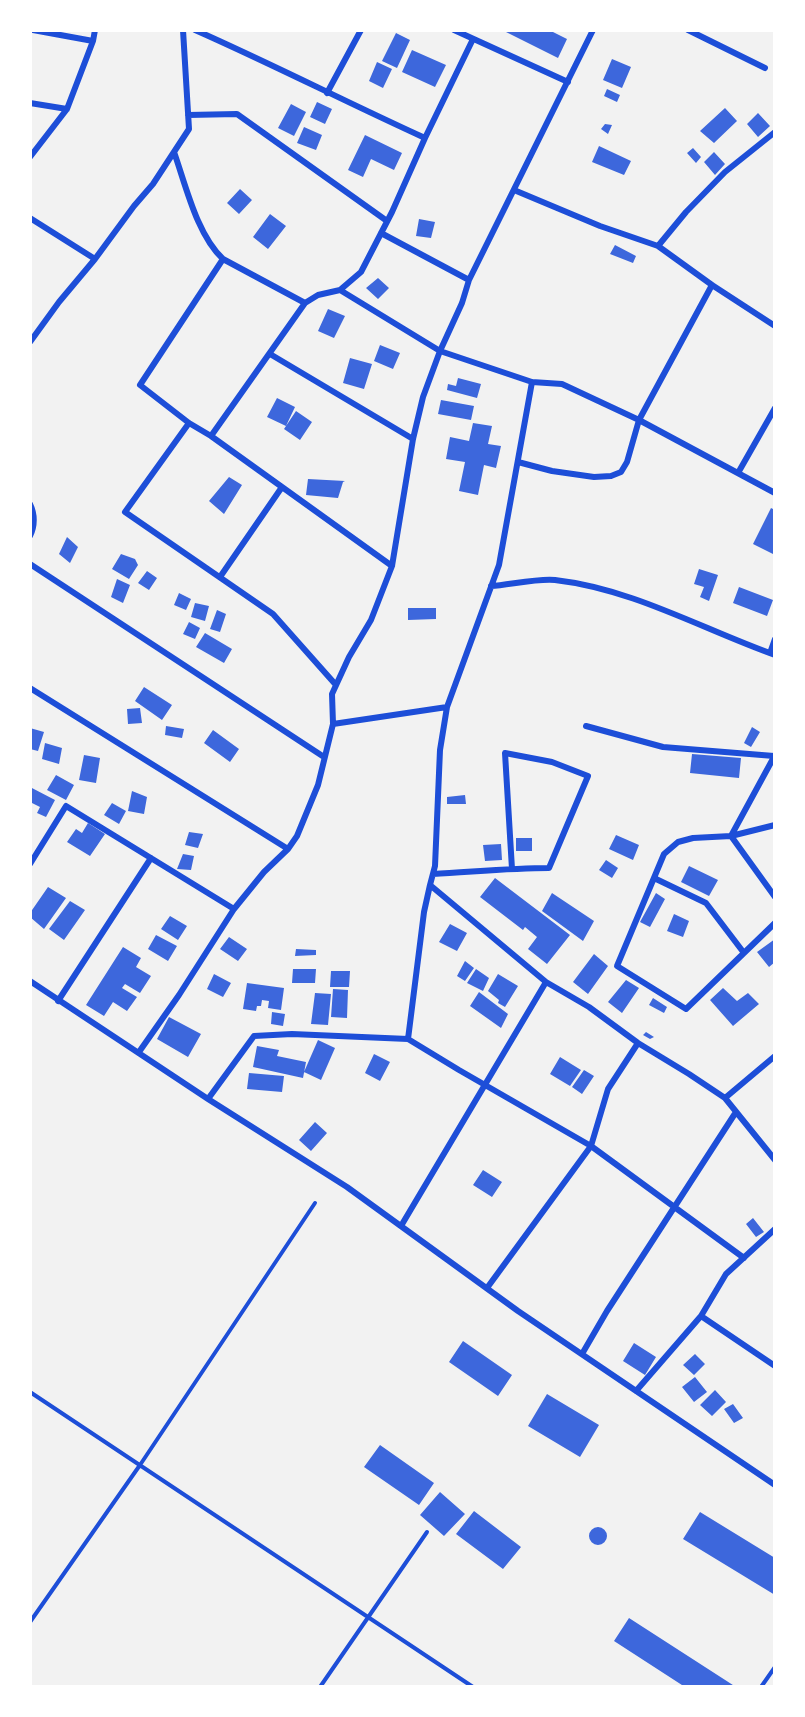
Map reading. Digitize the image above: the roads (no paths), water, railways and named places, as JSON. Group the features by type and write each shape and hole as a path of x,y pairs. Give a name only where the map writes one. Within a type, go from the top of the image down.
{"street":[{"path":"33,30 93,41"},
{"path":"30,157 67,109 95,30"},
{"path":"30,342 153,184 189,129 183,30"},
{"path":"195,30 425,138"},
{"path":"327,93 361,30"},
{"path":"454,30 568,82"},
{"path":"139,1052 234,909 297,837 318,785 333,724 332,694 349,657 371,620 392,567 413,439 423,397 440,351 462,303 469,280 593,30"},
{"path":"687,30 765,68"},
{"path":"211,436 305,303 318,295 340,291 361,272 473,39"},
{"path":"30,103 67,109"},
{"path":"188,115 237,114 387,221"},
{"path":"658,246 686,212 725,172 775,132"},
{"path":"174,152 203,233 213,250 223,260 305,303"},
{"path":"514,190 600,226 658,246 775,326"},
{"path":"30,218 95,259"},
{"path":"381,233 469,280"},
{"path":"223,260 140,385 189,423 211,436 392,567"},
{"path":"518,462 552,471 594,477 611,476 621,472 627,462 639,420 712,285"},
{"path":"340,291 440,351 532,382 562,384 639,420 775,493"},
{"path":"270,354 413,439"},
{"path":"408,1039 424,912 435,866 440,750 447,707 499,565 532,382"},
{"path":"738,472 775,408"},
{"path":"189,423 125,512 273,614 336,685"},
{"path":"220,577 282,487"},
{"path":"30,504 34,512 30,536"},
{"path":"30,564 324,757"},
{"path":"491,586 553,580 625,595 738,642 773,654 775,639"},
{"path":"30,688 288,849"},
{"path":"333,724 447,707"},
{"path":"586,726 663,747 775,756 731,836"},
{"path":"433,874 549,868 588,776 552,762 505,753 512,869"},
{"path":"30,864 66,806 234,909"},
{"path":"775,825 731,836 693,838 678,842 664,854 617,966 686,1009 775,923"},
{"path":"731,836 775,897"},
{"path":"58,1001 151,858"},
{"path":"654,878 706,903 744,953"},
{"path":"430,885 546,982 589,1007 638,1043 725,1098 775,1160"},
{"path":"30,981 208,1099 347,1187 487,1288 775,1485"},
{"path":"402,1226 546,982"},
{"path":"208,1099 254,1036 292,1034 408,1039 591,1146 744,1258"},
{"path":"487,1288 591,1146 608,1089 638,1043"},
{"path":"725,1098 775,1056"},
{"path":"582,1354 607,1311 736,1112"},
{"path":"636,1391 701,1316 726,1274 775,1229"},
{"path":"701,1316 775,1366"}],"lane":[{"path":"30,1622 140,1465 315,1203"},
{"path":"30,1392 473,1687"},
{"path":"320,1687 427,1532"},
{"path":"761,1687 775,1667"}]}
